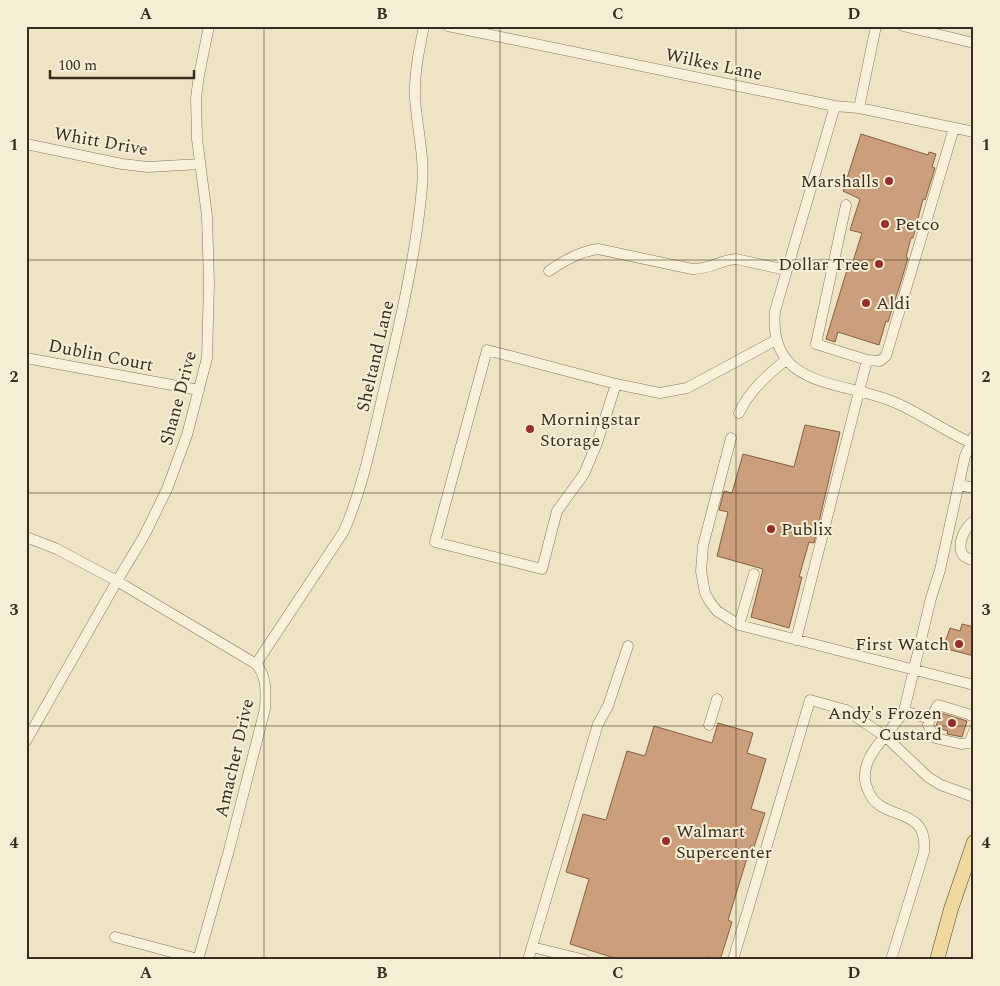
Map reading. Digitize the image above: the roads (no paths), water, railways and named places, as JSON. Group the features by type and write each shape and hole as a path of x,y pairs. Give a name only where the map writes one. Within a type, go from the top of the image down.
{"main road":[{"path":"937,960 951,909 974,842"}],"street":[{"name":"Shane Drive","path":"26,742 116,581 144,536 167,489 187,435 199,390 207,358 209,283 207,216 195,119 199,75 210,26"},
{"name":"Sheltand Lane","path":"256,664 344,531 352,513 366,468 406,294 420,205 422,170 415,96 418,58 424,26"},
{"name":"Wilkes Lane","path":"448,26 835,106 860,108 974,132"},
{"path":"860,108 876,26"},
{"path":"903,26 974,43"},
{"path":"835,106 775,311 774,326 776,340 786,360 812,379 890,400 973,441 965,456 940,570 931,598 904,711 867,763 865,780 868,793 877,805 910,818 921,830 924,844 924,852 891,960"},
{"path":"846,205 816,344 867,360 880,361 886,356 954,128"},
{"name":"Whitt Drive","path":"26,144 122,164 148,167 200,164"},
{"path":"549,271 565,260 584,252 598,249 692,269 701,270 729,259 736,259 786,270"},
{"path":"616,384 597,443 584,474 557,511 542,569 435,542 487,350 616,384 660,393 687,388 776,340"},
{"name":"Dublin Court","path":"26,358 199,390"},
{"path":"739,413 747,397 768,374 786,360"},
{"path":"796,640 867,360"},
{"path":"731,438 703,546 701,571 705,593 718,611 739,625 974,685"},
{"path":"959,485 974,488"},
{"path":"974,521 967,525 961,542 961,552 964,557 974,561"},
{"path":"26,537 56,549 116,581 256,664"},
{"path":"739,625 754,574"},
{"path":"528,960 598,724 608,706 628,646"},
{"name":"Amacher Drive","path":"198,959 232,841 265,709 265,685 262,670 256,664"},
{"path":"709,725 717,700"},
{"path":"733,960 810,700 846,710 886,737 928,777 941,785 974,797"},
{"path":"974,717 938,705 928,725 932,735 941,740 966,744 971,741 974,731"},
{"path":"904,711 930,719"},
{"path":"115,937 198,959"},
{"path":"532,946 560,956 585,960"}],"place":[{"name":"Marshalls","path":"889,181"},
{"name":"Petco","path":"885,224"},
{"name":"Dollar Tree","path":"879,264"},
{"name":"Aldi","path":"866,303"},
{"name":"Morningstar Storage","path":"530,429"},
{"name":"Publix","path":"771,529"},
{"name":"First Watch","path":"959,644"},
{"name":"Andy's Frozen Custard","path":"952,723"},
{"name":"Walmart Supercenter","path":"666,841"}]}
